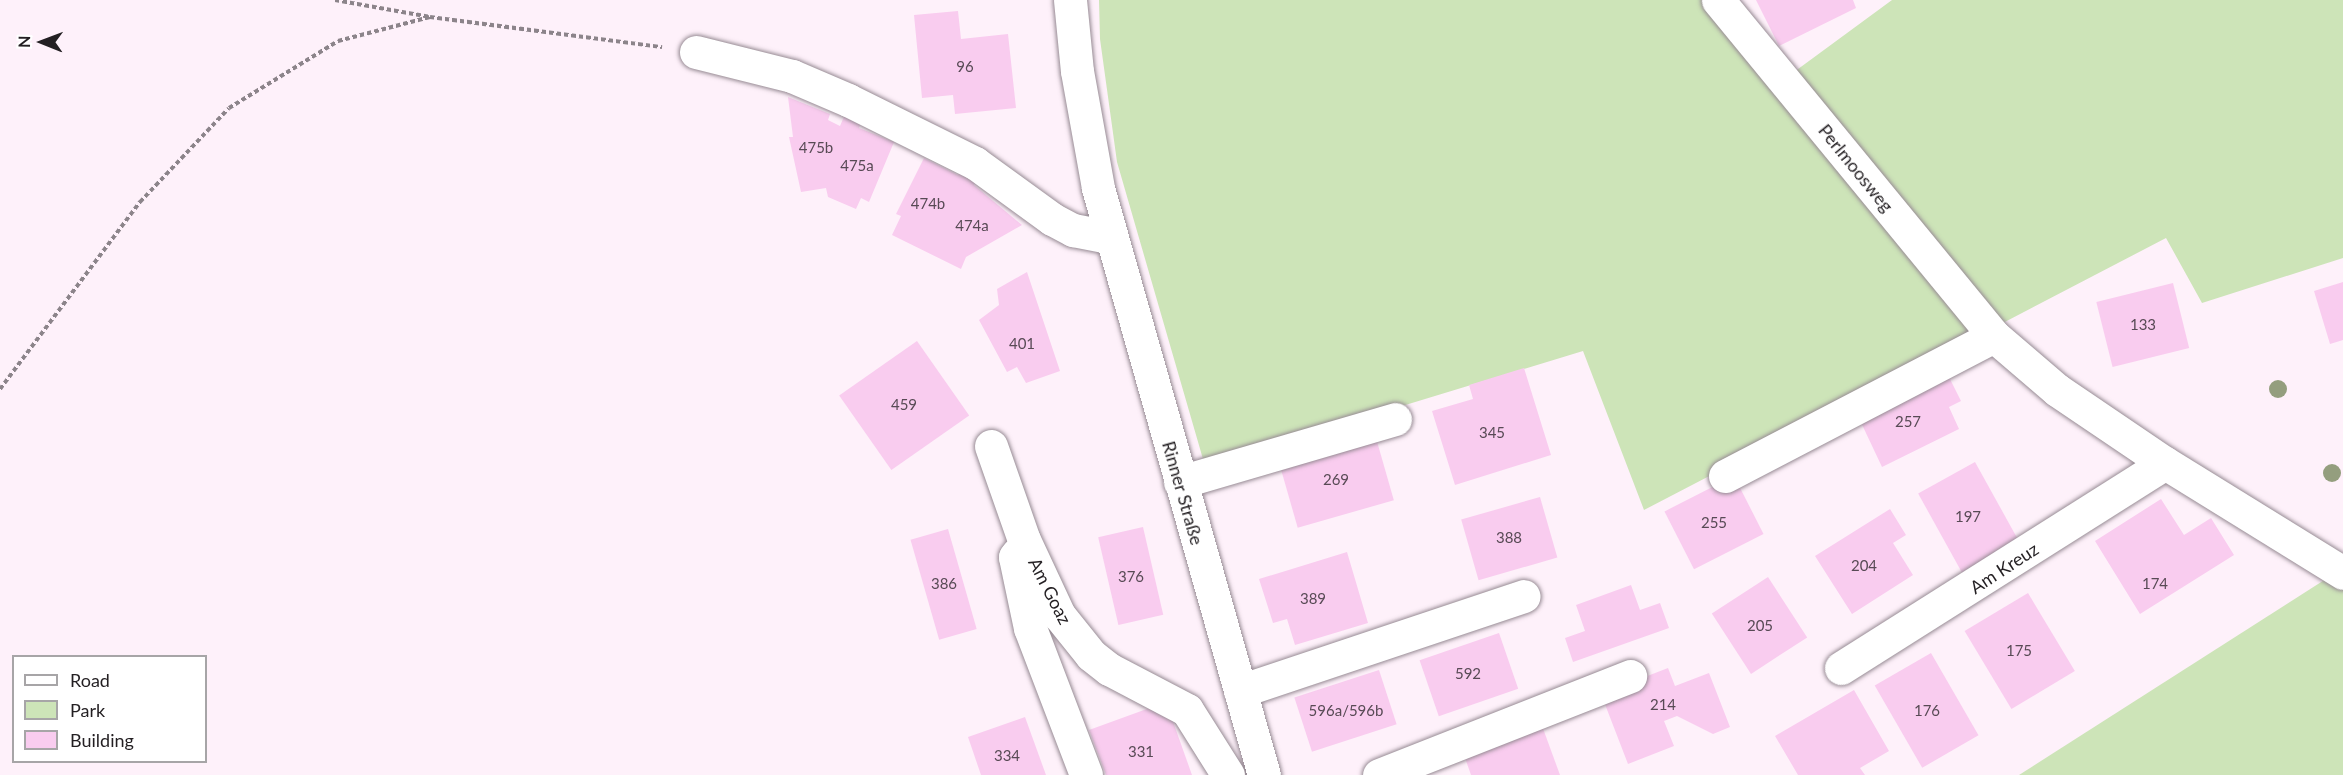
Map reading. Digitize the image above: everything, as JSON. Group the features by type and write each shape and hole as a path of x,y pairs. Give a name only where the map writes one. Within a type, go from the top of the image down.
{"street":[{"name":"Rinner Straße","path":"1070,0 1086,124 1110,237 1264,775"},
{"name":"Perlmoosweg","path":"1718,0 1994,336"},
{"path":"696,52 792,76 848,100 975,163 1052,219 1073,230 1110,237"},
{"path":"1725,476 1994,336 2057,390 2165,463 2343,573"},
{"path":"1180,482 1395,418"},
{"name":"Am Goaz","path":"991,446 1024,540 1054,605 1079,642 1109,669 1187,710 1228,775"},
{"name":"Am Kreuz","path":"1841,668 2165,463"},
{"path":"1024,540 1015,558 1030,628 1086,775"},
{"path":"1240,692 1524,596"},
{"path":"1379,775 1630,676"}],"path":[{"path":"335,0 430,17 696,52"},
{"path":"0,389 140,202 229,108 338,41 430,17"}],"green space":[{"path":"1099,0 1702,0 1771,89 1892,0 2343,0 2343,258 2202,303 2166,238 1644,510 1583,351 1205,466 1117,162 1100,39"},
{"path":"2329,577 2343,586 2343,775 2019,775"}],"building":[{"path":"1756,0 1853,0 1856,8 1779,46"},
{"path":"958,11 961,39 1008,34 1016,108 955,114 953,95 922,98 914,15"},
{"path":"788,97 830,114 828,120 840,126 846,112 863,119 859,128 894,142 869,202 861,198 856,209 828,197 826,188 801,192 789,137 793,137"},
{"path":"924,158 958,175 961,169 978,177 974,185 1022,225 966,257 961,269 892,235 901,216 896,214"},
{"path":"1027,272 1060,371 1026,383 1017,367 1007,372 979,320 999,305 997,289"},
{"path":"2343,282 2343,340 2330,344 2314,291"},
{"path":"2173,283 2189,348 2113,367 2096,302"},
{"path":"917,341 969,416 891,470 839,395"},
{"path":"1524,368 1551,455 1455,485 1432,411 1473,399 1469,385"},
{"path":"1946,371 1961,401 1949,407 1959,429 1882,467 1857,414"},
{"path":"1374,431 1394,500 1298,528 1278,459"},
{"path":"1975,462 2019,541 1962,572 1918,494"},
{"path":"1734,476 1764,534 1694,569 1665,511"},
{"path":"1540,497 1557,558 1479,580 1461,520"},
{"path":"2161,499 2184,535 2211,518 2234,555 2140,614 2095,541"},
{"path":"1890,509 1906,535 1893,543 1913,575 1852,614 1815,556"},
{"path":"1143,527 1163,615 1118,625 1098,537"},
{"path":"948,529 977,629 939,640 911,540"},
{"path":"1347,552 1368,623 1295,645 1287,619 1273,623 1259,579"},
{"path":"1768,577 1807,637 1751,674 1712,613"},
{"path":"1631,585 1640,610 1660,603 1669,628 1573,662 1565,638 1585,631 1576,605"},
{"path":"2028,593 2075,671 2011,709 1965,631"},
{"path":"1499,633 1518,689 1439,716 1420,660"},
{"path":"1931,653 1978,735 1922,768 1875,686"},
{"path":"1668,668 1675,686 1709,673 1730,727 1713,734 1677,716 1664,721 1674,746 1628,764 1601,694"},
{"path":"1379,670 1397,724 1312,752 1294,698"},
{"path":"1854,690 1889,751 1860,768 1865,775 1798,775 1775,736"},
{"path":"1166,702 1192,775 1106,775 1089,730"},
{"path":"1025,717 1046,775 981,775 968,737"},
{"path":"1541,723 1560,775 1471,775 1463,752"}]}
